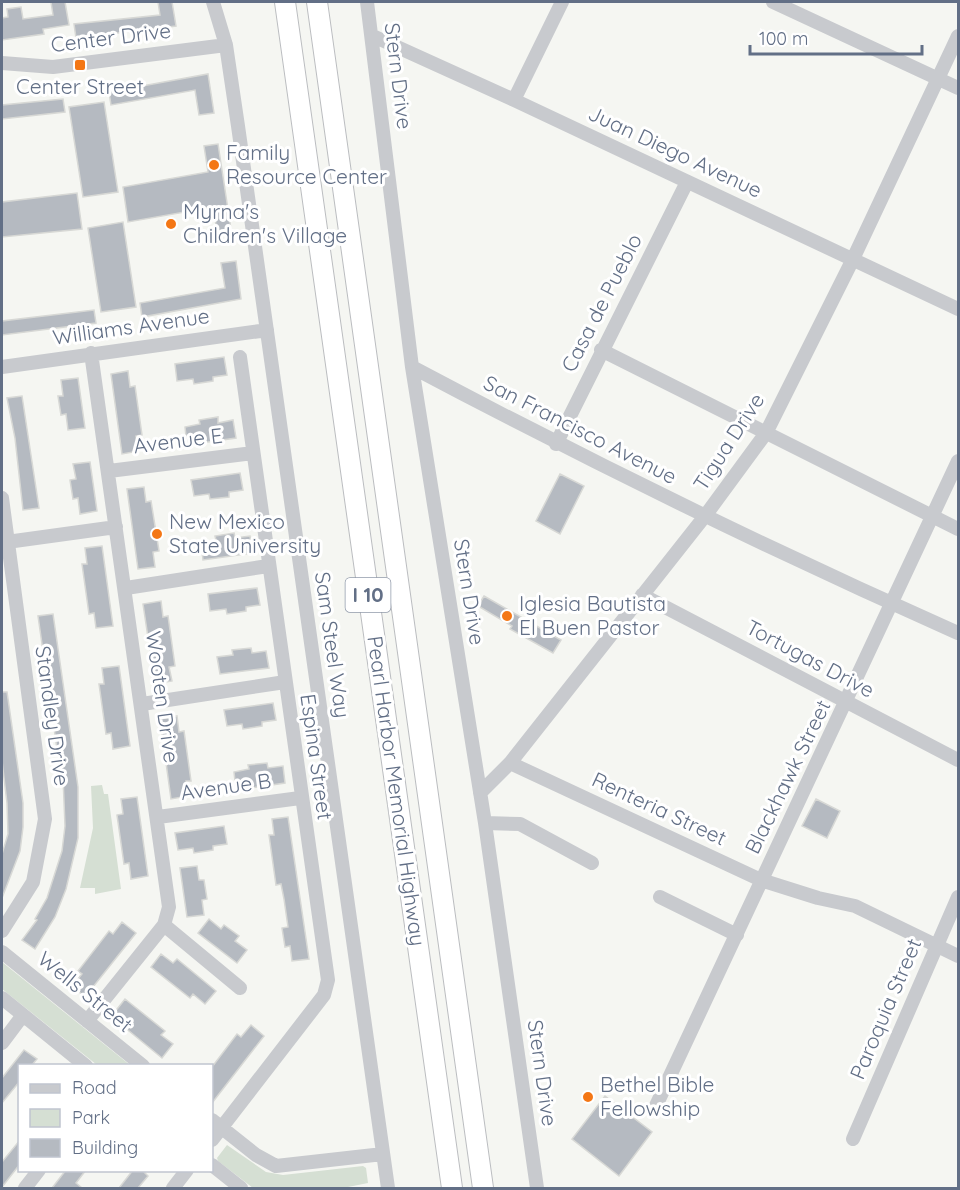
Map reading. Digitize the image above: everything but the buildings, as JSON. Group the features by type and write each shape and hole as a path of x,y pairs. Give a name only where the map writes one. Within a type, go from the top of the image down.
{"highway":[{"name":"Pearl Harbor Memorial Highway","path":"285,2 452,1188"},
{"name":"Pearl Harbor Memorial Highway","path":"317,2 483,1188"}],"street":[{"name":"Sam Steel Way","path":"213,2 226,45 388,1188"},
{"name":"Stern Drive","path":"367,2 412,367 485,823 537,1188"},
{"path":"514,100 562,2"},
{"path":"773,2 958,88"},
{"name":"Juan Diego Avenue","path":"373,36 958,309"},
{"name":"Tigua Drive","path":"480,793 510,763 705,516 766,433 853,259 958,36"},
{"name":"Center Drive","path":"2,63 53,68 226,45"},
{"name":"Casa de Pueblo","path":"556,444 687,182"},
{"name":"Williams Avenue","path":"2,367 267,330"},
{"path":"601,350 958,529"},
{"name":"Wooten Drive","path":"87,1021 164,925 170,907 91,353"},
{"name":"Espina Street","path":"216,1124 328,988 240,357"},
{"name":"San Francisco Avenue","path":"412,367 556,444 958,633"},
{"name":"Avenue E","path":"109,471 253,453"},
{"name":"Blackhawk Street","path":"654,1110 958,461"},
{"name":"Standley Drive","path":"2,498 45,819 33,882 2,931"},
{"path":"7,542 116,527"},
{"path":"126,588 268,567"},
{"name":"Tortugas Drive","path":"642,595 958,760"},
{"path":"142,704 285,682"},
{"name":"Renteria Street","path":"510,763 761,880 818,898 855,906 958,956"},
{"name":"Avenue B","path":"158,818 300,798"},
{"path":"485,823 520,824 592,863"},
{"path":"660,897 737,935"},
{"name":"Paroquia Street","path":"853,1139 958,897"},
{"path":"164,925 240,988"},
{"name":"Wells Street","path":"2,952 142,1064"},
{"path":"2,998 85,1064"},
{"path":"2,1043 23,1015"},
{"path":"216,1124 256,1155 276,1166 383,1154"},
{"path":"213,1166 241,1188"},
{"path":"25,1188 37,1172"},
{"path":"173,1188 185,1172"}],"green space":[{"path":"102,785 104,794 108,794 121,889 95,894 95,888 80,888 93,828 91,786"},
{"path":"2,962 129,1064 96,1064 2,989"},
{"path":"227,1145 266,1172 283,1175 363,1166 366,1168 368,1183 343,1188 253,1188 218,1161 217,1158"}],"place":[{"name":"Center Street","path":"80,65"},
{"name":"Family Resource Center","path":"214,165"},
{"name":"Myrna's Children's Village","path":"171,224"},
{"name":"New Mexico State University","path":"157,534"},
{"name":"Iglesia Bautista El Buen Pastor","path":"507,616"},
{"name":"Bethel Bible Fellowship","path":"588,1097"}]}
